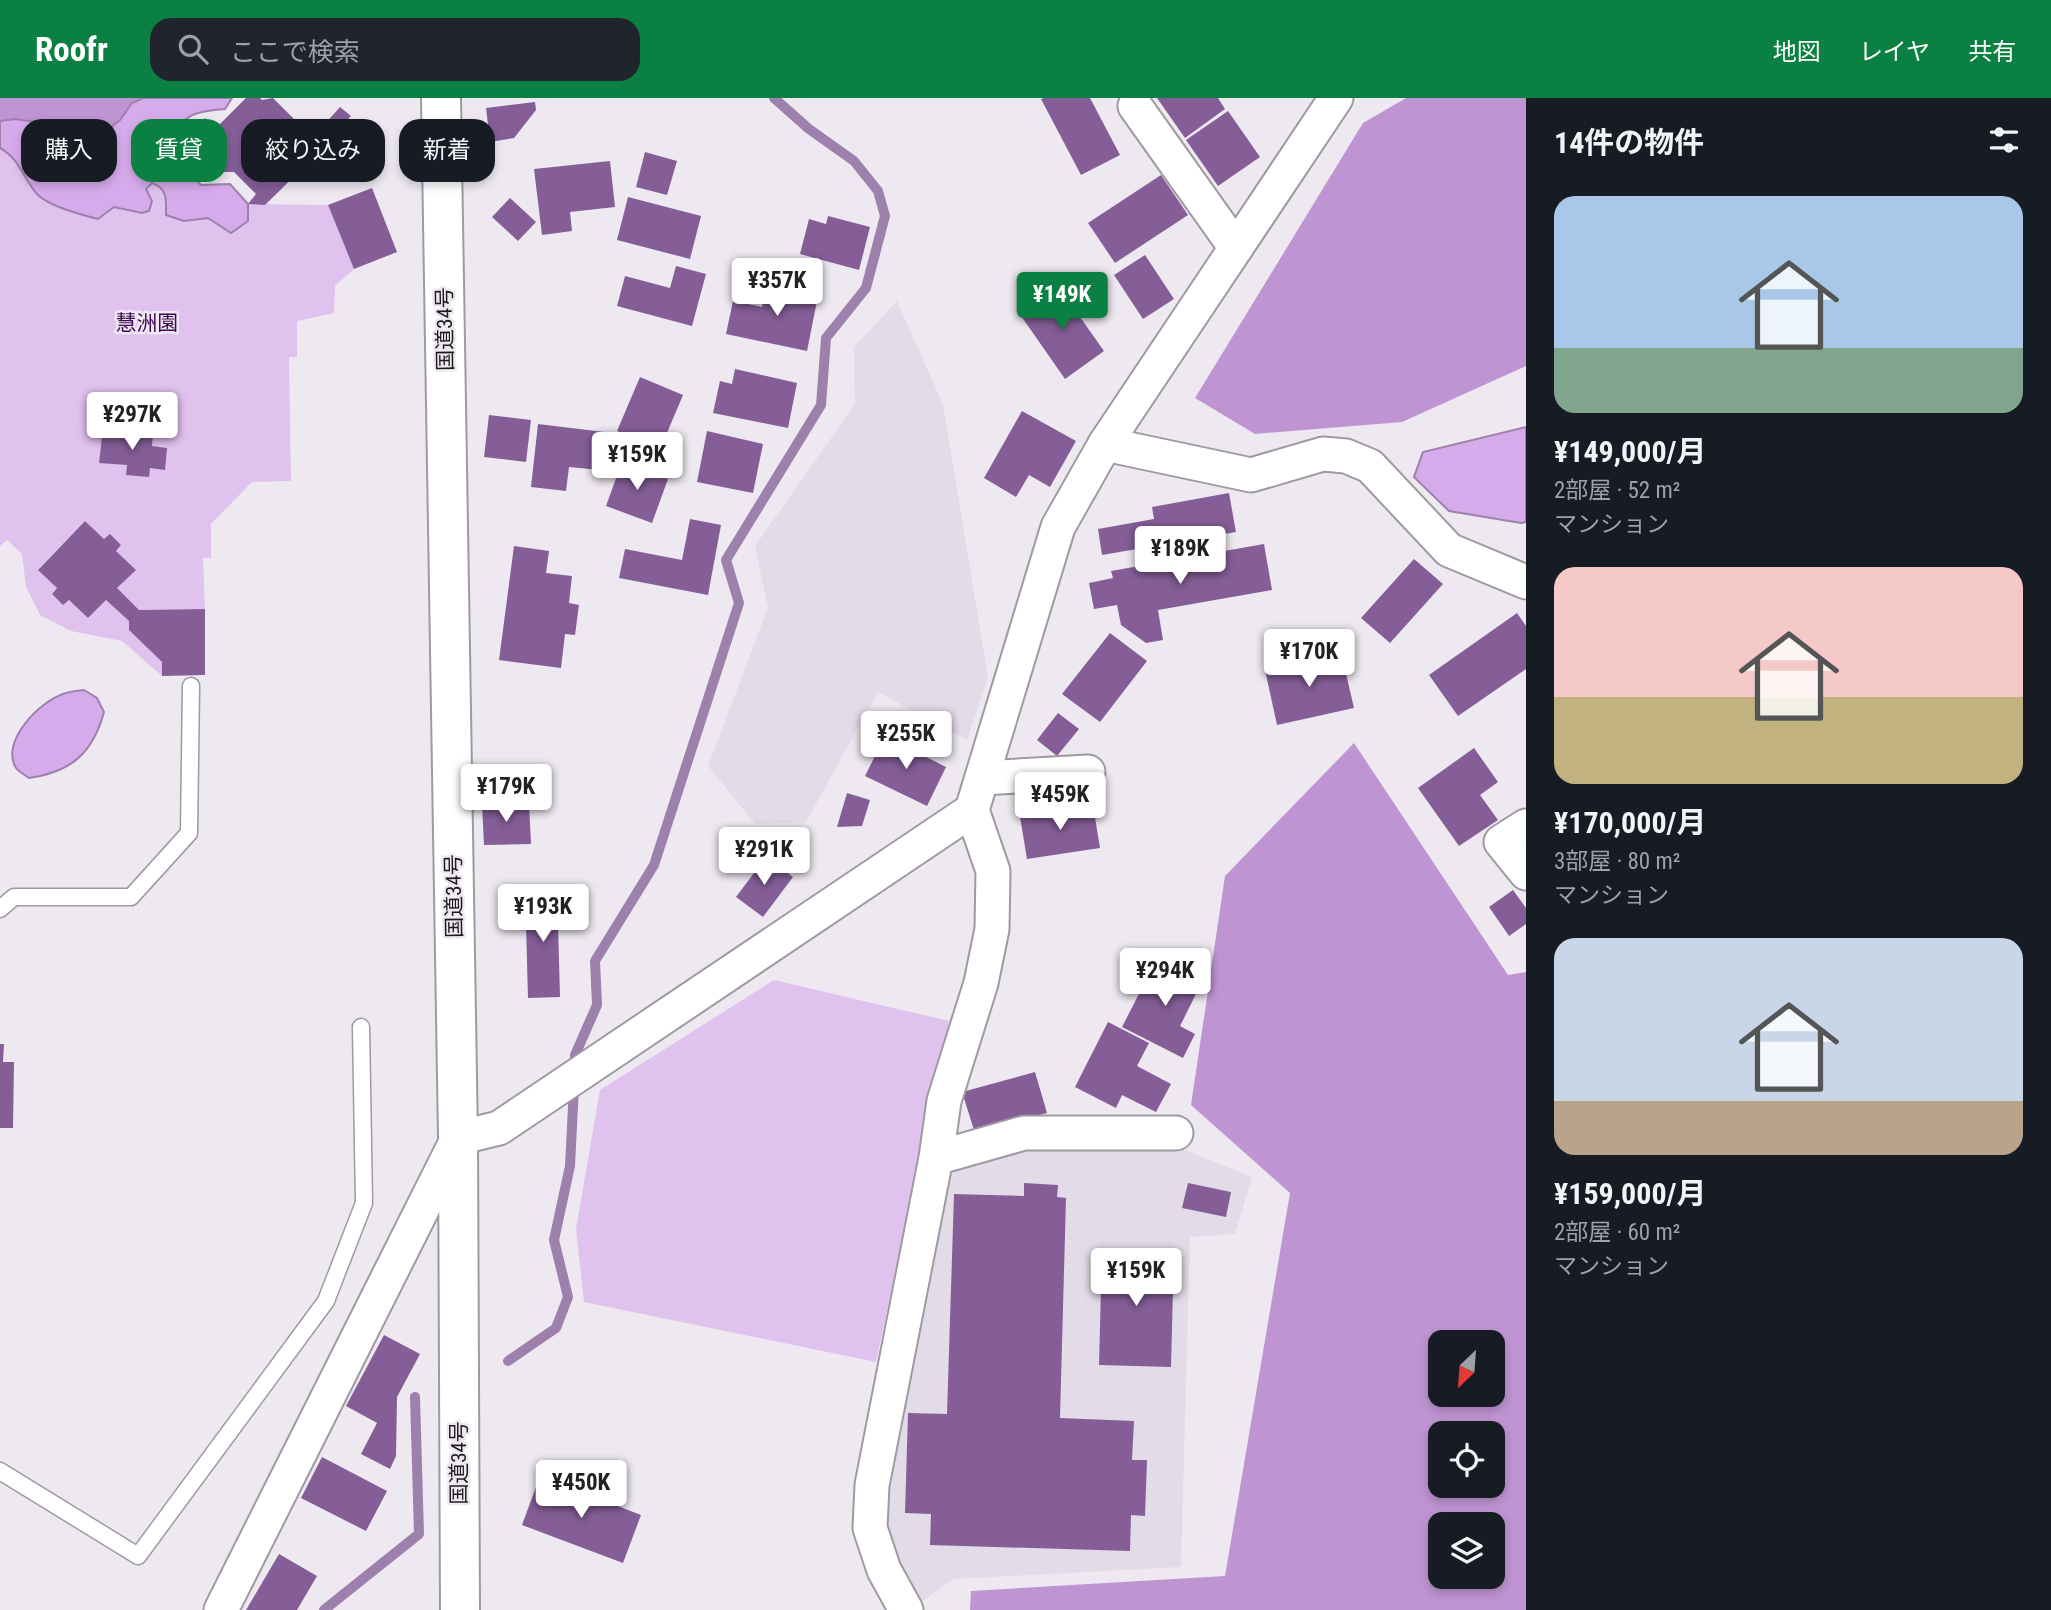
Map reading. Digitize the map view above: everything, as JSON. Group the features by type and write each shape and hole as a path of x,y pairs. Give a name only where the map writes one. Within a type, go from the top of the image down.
{"highway":[{"name":"国道34号","path":"441,98 458,1138 460,1610"}],"street":[{"path":"906,1610 884,1570 870,1528 872,1485 936,1158 944,1101 981,983 992,929 993,871 972,810 1058,527 1105,444 1336,98"},
{"path":"1135,106 1236,248"},
{"path":"1105,444 1251,475 1323,454 1346,456 1370,466 1449,550 1526,582"},
{"path":"982,778 1088,772"},
{"path":"221,1610 458,1138 499,1128 972,810"},
{"path":"1526,826 1501,842 1526,873"},
{"path":"936,1158 1024,1133 1176,1133"}],"lane":[{"path":"0,909 14,897 131,897 189,833 191,686"},
{"path":"0,1471 138,1556 326,1301 364,1203 360,1027"}],"shaded area":[{"path":"0,98 143,98 132,103 117,122 117,119 0,121"},
{"path":"143,98 232,98 225,109 195,114 186,119 131,119 131,182 230,184 248,204 248,221 231,233 208,218 184,221 166,215 163,192 152,183 146,189 152,201 149,211 142,213 114,207 98,219 57,206 37,194 28,182 117,182 117,122 132,103"},
{"path":"1406,98 1526,98 1526,366 1402,422 1255,434 1195,398 1363,123"},
{"path":"21,120 21,171 12,157 0,148 0,121"},
{"path":"897,301 943,404 988,677 967,740 878,692 806,822 755,824 708,766 768,608 755,546 855,404 854,347"},
{"path":"1526,427 1526,522 1449,511 1414,477 1423,452"},
{"path":"84,690 97,698 104,712 94,739 87,749 57,771 29,778 20,772 12,758 13,747 24,724 53,698"},
{"path":"1354,743 1508,975 1526,972 1526,1610 970,1610 971,1591 1225,1576 1290,1193 1191,1105 1225,876"},
{"path":"1035,1142 1175,1146 1252,1177 1235,1234 1190,1237 1181,1567 953,1579 917,1605 888,1554 882,1485 946,1170"}],"green space":[{"name":"慧洲園","path":"143,98 232,98 225,109 203,111 186,119 131,119 131,182 230,184 248,204 328,205 354,269 335,286 334,313 297,321 297,357 289,357 291,481 252,482 211,524 211,558 203,558 205,609 139,610 117,588 135,570 116,551 121,545 104,539 85,521 38,569 57,588 52,594 63,605 69,600 88,618 106,600 129,621 129,630 162,662 162,676 122,641 71,631 40,615 26,587 22,554 7,540 0,546 0,121 21,123 21,182 117,182 117,121"},
{"path":"774,980 949,1021 876,1362 584,1302 576,1229 600,1090"}],"building":[{"path":"246,98 273,98 294,119 241,119 241,179 234,172 227,172 225,119"},
{"path":"1090,98 1120,155 1081,175 1041,99"},
{"path":"1157,98 1218,98 1225,109 1185,138"},
{"path":"535,102 536,110 514,138 495,141 495,119 487,119 486,108"},
{"path":"340,107 351,116 348,119 329,119"},
{"path":"1228,111 1260,157 1218,186 1186,140"},
{"path":"645,152 677,161 667,195 636,187"},
{"path":"610,161 615,207 570,212 572,231 542,235 534,169"},
{"path":"1161,175 1188,215 1115,263 1088,223"},
{"path":"244,182 288,182 265,205 248,204 256,194"},
{"path":"372,188 397,252 354,269 328,205"},
{"path":"628,197 701,216 690,259 617,240"},
{"path":"510,198 536,222 518,241 492,217"},
{"path":"828,216 870,227 859,270 800,254 809,219 826,224"},
{"path":"1145,255 1174,299 1143,319 1114,275"},
{"path":"676,266 706,274 692,326 617,306 625,276 670,288"},
{"path":"779,282 819,291 807,351 726,334 733,301 762,307 765,293 777,296"},
{"path":"1058,286 1104,351 1065,379 1019,313"},
{"path":"735,369 797,383 788,428 713,413 720,381 732,384"},
{"path":"640,377 683,395 664,440 675,445 666,466 641,455 646,443 617,431"},
{"path":"1022,411 1076,441 1050,487 1029,475 1016,497 984,478"},
{"path":"489,415 531,420 526,462 484,457"},
{"path":"538,424 604,432 600,470 569,467 566,491 531,487"},
{"path":"103,428 153,433 152,446 167,448 165,470 150,468 149,477 126,475 127,465 99,463"},
{"path":"707,431 763,444 753,493 697,482"},
{"path":"622,462 668,479 652,523 606,506"},
{"path":"1229,493 1236,532 1102,555 1098,529 1154,519 1152,507"},
{"path":"690,519 721,525 708,595 619,578 625,549 682,560"},
{"path":"85,521 104,539 110,534 121,545 116,551 136,570 117,588 139,610 205,609 205,675 162,676 162,662 129,630 129,621 106,600 88,618 69,600 63,605 52,594 57,588 38,570"},
{"path":"1264,544 1272,590 1158,610 1163,640 1146,643 1121,625 1117,605 1094,609 1089,583 1113,578 1111,571"},
{"path":"514,546 549,551 546,573 572,576 569,603 579,605 575,635 565,634 561,668 499,660"},
{"path":"1414,559 1443,584 1390,643 1361,618"},
{"path":"1517,613 1526,626 1526,669 1458,716 1429,675"},
{"path":"1110,633 1147,661 1100,722 1062,694"},
{"path":"1341,652 1354,708 1277,725 1265,670"},
{"path":"1058,713 1079,729 1057,756 1037,740"},
{"path":"885,736 946,767 927,806 865,776"},
{"path":"1474,748 1498,782 1480,795 1498,820 1459,846 1418,788"},
{"path":"847,793 870,800 862,826 837,827"},
{"path":"529,804 531,844 484,845 482,805"},
{"path":"1093,805 1100,848 1027,859 1020,817"},
{"path":"766,857 793,877 763,917 736,897"},
{"path":"557,889 560,997 528,998 525,890"},
{"path":"1513,890 1526,908 1526,924 1509,936 1489,907"},
{"path":"1158,957 1203,980 1180,1026 1195,1034 1183,1058 1122,1027"},
{"path":"1108,1022 1149,1043 1137,1066 1171,1084 1156,1112 1122,1095 1116,1108 1075,1087"},
{"path":"0,1044 4,1044 3,1062 14,1062 13,1128 0,1128"},
{"path":"1035,1072 1047,1113 975,1133 962,1092"},
{"path":"1024,1183 1058,1185 1057,1197 1066,1198 1060,1418 1134,1421 1132,1460 1147,1460 1145,1516 1131,1515 1130,1551 930,1545 931,1514 905,1513 908,1413 947,1414 954,1194 1024,1196"},
{"path":"1188,1183 1231,1192 1226,1217 1182,1208"},
{"path":"1102,1249 1174,1251 1171,1367 1099,1365"},
{"path":"384,1335 420,1354 397,1397 396,1456 390,1469 361,1454 377,1423 346,1406"},
{"path":"322,1457 387,1491 366,1531 301,1498"},
{"path":"540,1476 641,1515 623,1563 522,1525"},
{"path":"279,1554 317,1576 297,1610 246,1610"}],"waterway":[{"path":"575,1068 575,1055 597,1005 595,961 654,865 739,603 726,560 821,405 826,338 866,288 885,216 878,191 854,161 809,129 774,98"},
{"path":"508,1361 556,1328 568,1297 554,1240 570,1166 574,1086"},
{"path":"324,1610 419,1534 415,1397"}]}
